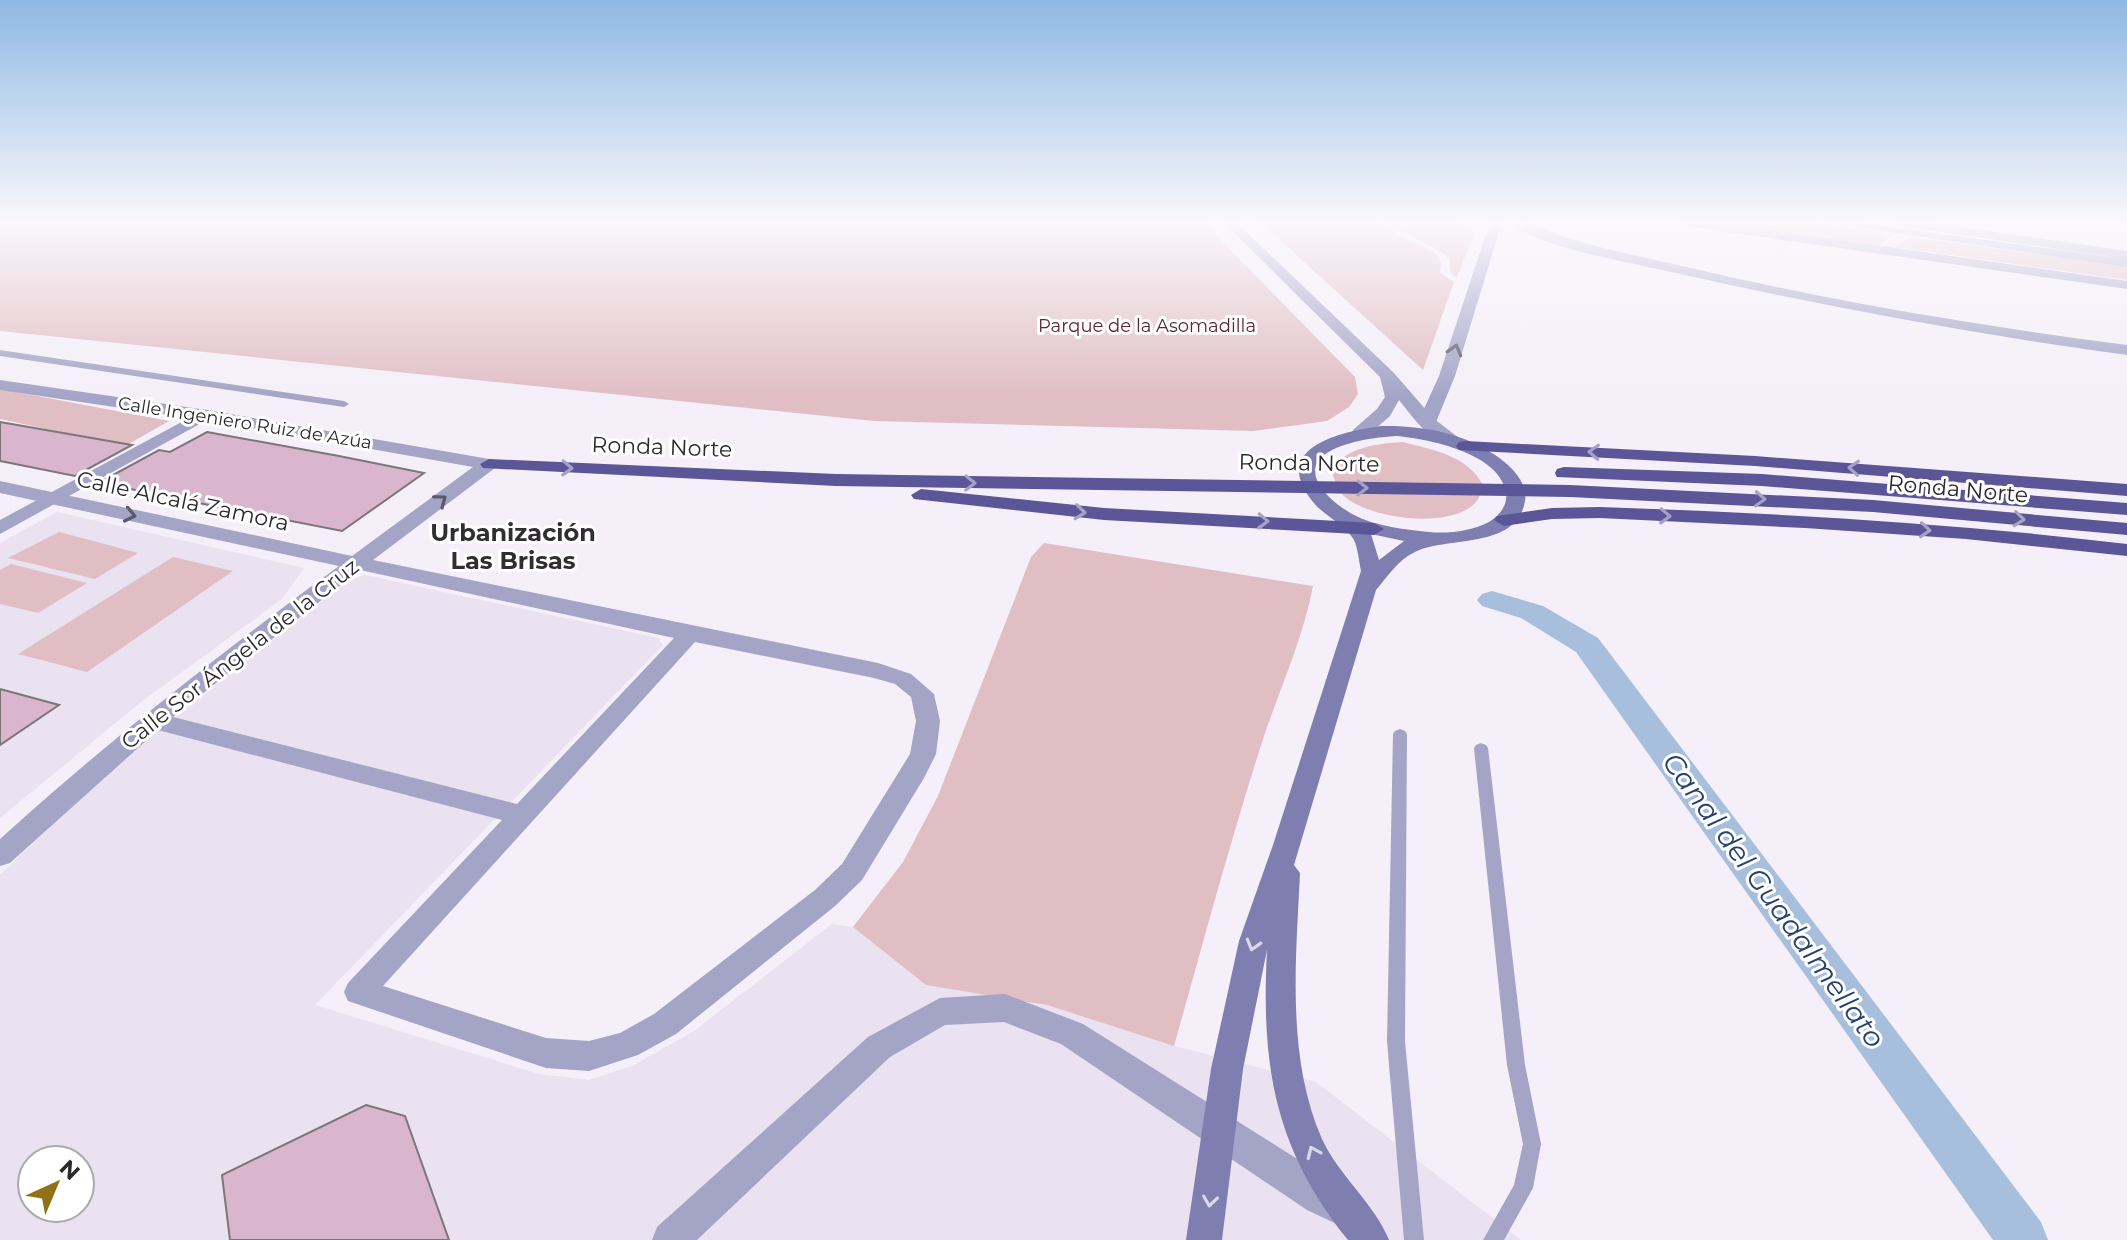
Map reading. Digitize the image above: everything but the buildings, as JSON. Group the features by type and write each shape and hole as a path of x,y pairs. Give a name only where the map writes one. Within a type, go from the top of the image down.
{"highway":[{"path":"1459,444 1755,461 2127,490"},
{"name":"Ronda Norte","path":"489,464 836,480 1256,486 1793,482 2127,509"},
{"path":"836,480 890,492 1104,514 1346,520 1374,529"},
{"name":"Ronda Norte","path":"1567,482 2127,529"},
{"path":"1504,520 1557,513 1779,520 1936,530 2127,550"}],"main road":[{"path":"1204,1240 1238,1007 1254,941 1287,845 1371,571 1368,549 1346,520 1313,490 1307,478 1307,466 1323,446 1360,433 1415,433 1459,444 1493,462 1514,485 1516,498 1513,510 1504,520 1475,534 1433,538 1374,529"},
{"path":"1368,586 1403,549 1433,538"},
{"path":"1287,845 1281,980 1286,1083 1327,1182 1361,1227"}],"street":[{"path":"1290,281 1387,375 1427,422 1459,444"},
{"path":"1427,422 1447,376 1477,281"},
{"path":"1732,281 1964,327 2127,350"},
{"path":"2098,281 2127,285"},
{"path":"1360,433 1384,412 1393,397 1387,375"},
{"name":"Calle Ingeniero Ruiz de Azúa","path":"0,385 207,415 489,464"},
{"path":"0,528 207,415"},
{"name":"Calle Sor Ángela de la Cruz","path":"0,855 63,795 152,720 489,464"},
{"name":"Calle Alcalá Zamora","path":"0,487 878,671 903,679 922,694 928,721 923,754 852,872 825,898 665,1024 627,1045 589,1056 546,1053 359,992 521,815"},
{"path":"152,720 521,815 690,634"},
{"path":"670,1240 879,1047 940,1012 1005,1008 1072,1034 1361,1227"}],"lane":[{"path":"0,353 344,404"},
{"path":"1400,734 1396,1041 1414,1240"},
{"path":"1481,748 1516,1065 1532,1144 1523,1188 1493,1240"}],"shaded area":[{"path":"57,512 304,568 282,599 141,702 0,818 0,543"},
{"path":"365,575 658,638 663,645 315,1005 539,1074 589,1080 634,1065 694,1031 832,924 853,927 926,985 1047,1005 1174,1046 1316,1082 1521,1240 0,1240 0,875 121,760 349,580"}],"green space":[{"name":"Parque de la Asomadilla","path":"0,281 1261,281 1355,377 1358,394 1349,407 1327,421 1253,431 874,421 0,331"},
{"path":"1325,281 1454,282 1423,370"},
{"path":"0,389 169,421 125,446 0,419"},
{"path":"1403,442 1448,455 1468,467 1483,485 1477,500 1464,511 1449,516 1410,518 1372,511 1344,496 1330,468 1346,455 1364,448"},
{"path":"59,532 138,553 95,579 8,558"},
{"path":"1044,543 1313,586 1298,643 1240,813 1174,1046 1047,1005 926,985 853,927 903,862 938,796 1031,557"},
{"path":"173,557 233,571 87,672 18,654"},
{"path":"11,564 87,583 38,613 0,604 0,570"}],"waterway":[{"name":"Canal del Guadalmellato","path":"1492,600 1532,612 1587,645 2023,1240"}],"district":[{"name":"Urbanización Las Brisas","path":"513,546"}]}
